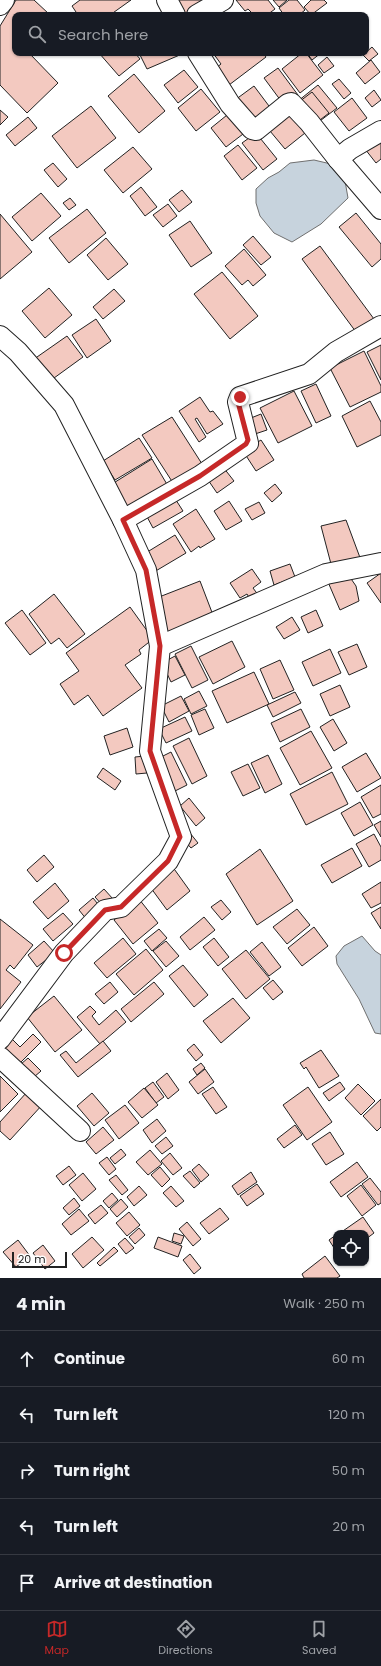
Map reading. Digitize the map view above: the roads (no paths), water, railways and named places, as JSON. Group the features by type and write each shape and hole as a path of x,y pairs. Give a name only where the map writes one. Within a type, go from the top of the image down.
{"street":[{"path":"0,5 4,0"},
{"path":"167,0 173,12"},
{"path":"202,12 223,0"},
{"path":"200,56 230,104 252,130 256,130 291,103 309,122 338,159 381,209"},
{"path":"338,159 350,149 381,131"},
{"path":"123,520 200,476 246,444 248,440 238,402 240,397 309,374 336,352 381,326"},
{"path":"0,336 18,352 64,405 123,520 146,570 160,646 150,751 180,837 168,861 121,907 105,910 64,953 0,1039"},
{"path":"160,646 326,574 381,563"},
{"path":"0,1057 80,1131"}]}
